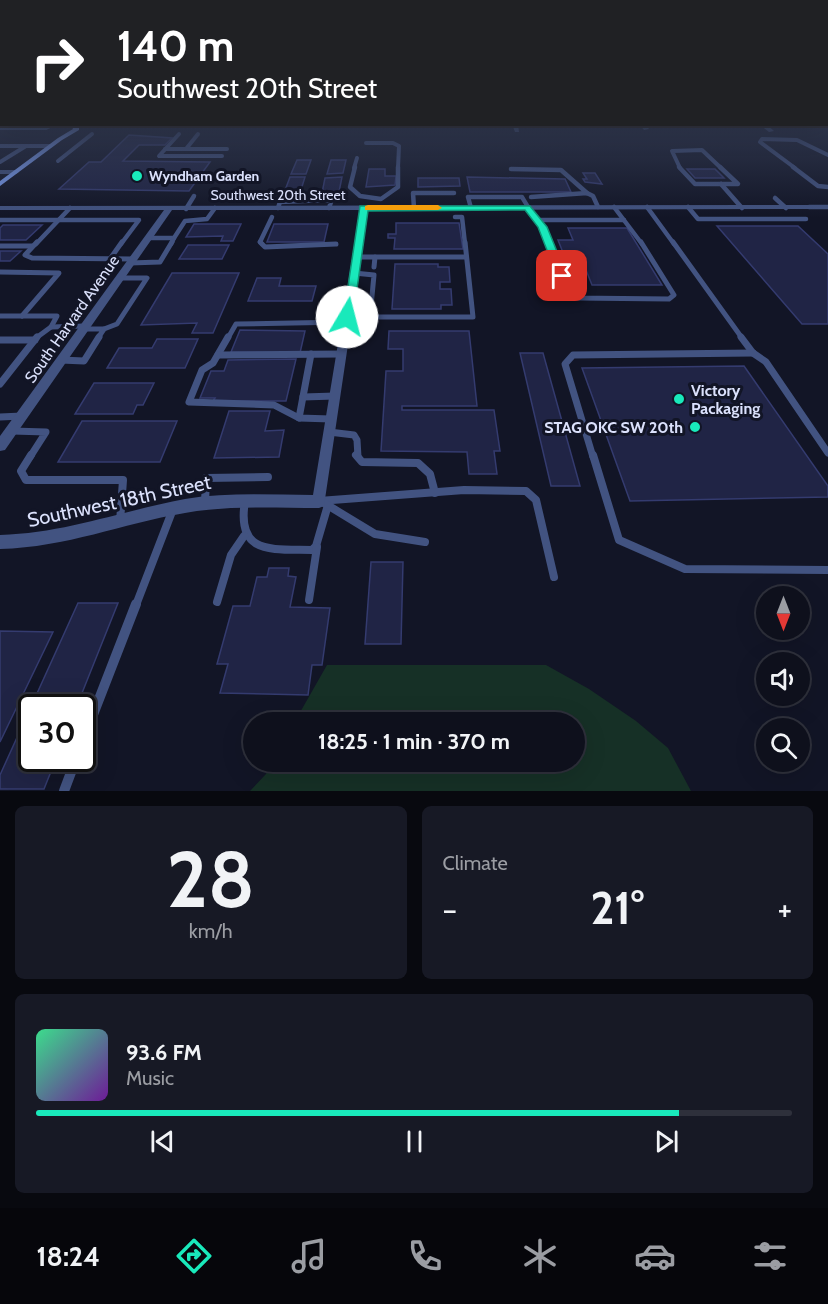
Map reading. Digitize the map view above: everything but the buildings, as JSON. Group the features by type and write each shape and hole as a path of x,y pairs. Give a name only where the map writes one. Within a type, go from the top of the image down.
{"main road":[{"path":"0,184 50,146"}],"street":[{"path":"0,146 50,146"},
{"path":"0,171 16,171"},
{"name":"Southwest 20th Street","path":"0,208 809,207"},
{"path":"323,503 329,432 364,208"},
{"name":"South Harvard Avenue","path":"0,446 169,209"},
{"name":"Southwest 18th Street","path":"0,542 50,540 205,503 245,501 323,503"}],"lane":[{"path":"58,161 78,145"},
{"path":"169,145 159,156 222,156"},
{"path":"186,149 189,145"},
{"path":"357,158 350,187 360,195 381,199 398,187 399,146 397,145"},
{"path":"764,145 818,186 828,187"},
{"path":"812,145 828,155"},
{"path":"0,162 26,146"},
{"path":"165,149 227,149"},
{"path":"721,184 738,184 702,150 672,151 676,164 695,184 721,184 742,208"},
{"path":"511,169 561,170 593,196 598,207"},
{"path":"414,208 413,193 454,193"},
{"path":"531,197 560,197 587,193"},
{"path":"186,208 194,196"},
{"path":"775,198 786,208"},
{"path":"381,199 381,208"},
{"path":"527,208 543,227 570,294 587,300 669,299 674,295 632,227 614,207"},
{"path":"647,207 753,353 766,362 828,453"},
{"path":"688,207 698,219 806,219"},
{"path":"809,207 828,207"},
{"path":"70,208 32,246 25,255 27,257 160,262 185,221 207,219 215,208"},
{"path":"272,217 260,243 265,247 336,244"},
{"path":"331,418 299,418 274,405 189,402 202,370 213,363 236,324 370,317 473,317 462,217 455,217"},
{"path":"0,220 139,220 110,259"},
{"path":"535,220 624,220"},
{"path":"148,238 174,238"},
{"path":"0,246 32,246"},
{"path":"356,257 466,257"},
{"path":"374,267 375,257"},
{"path":"0,272 59,273 22,316"},
{"path":"354,273 369,273 374,276 370,317"},
{"path":"51,327 104,329 117,324 147,278 120,278"},
{"path":"0,316 57,316 51,327 35,340 0,384"},
{"path":"61,360 84,361 104,329"},
{"path":"0,340 35,340"},
{"path":"753,353 573,355 565,364 619,540 685,569 828,570"},
{"path":"299,418 311,354"},
{"path":"218,355 341,354"},
{"path":"303,397 335,396"},
{"path":"0,417 22,416"},
{"path":"11,431 46,432 21,471 26,480 123,480 120,522"},
{"path":"329,432 354,435 357,440 356,455 362,462 418,463 430,474 435,492"},
{"path":"205,503 206,478 268,477"},
{"path":"323,503 464,490 526,491 533,495 554,577"},
{"path":"245,501 240,526 243,536 261,546 312,550 317,547"},
{"path":"323,503 375,534 425,542"},
{"path":"309,600 323,503"},
{"path":"96,707 173,509"},
{"path":"217,602 231,555 243,536"},
{"path":"64,791 71,772"}],"green space":[{"path":"327,665 546,665 589,689 636,721 668,748 691,791 250,791 267,772 585,772 585,712 300,712"}],"slow traffic":[{"path":"368,208 438,208"}],"place":[{"name":"Wyndham Garden","path":"137,176"},
{"name":"Victory Packaging","path":"679,399"},
{"name":"STAG OKC SW 20th","path":"695,427"}],"route":[{"path":"347,317 364,208 527,208 543,227 562,276"}]}
